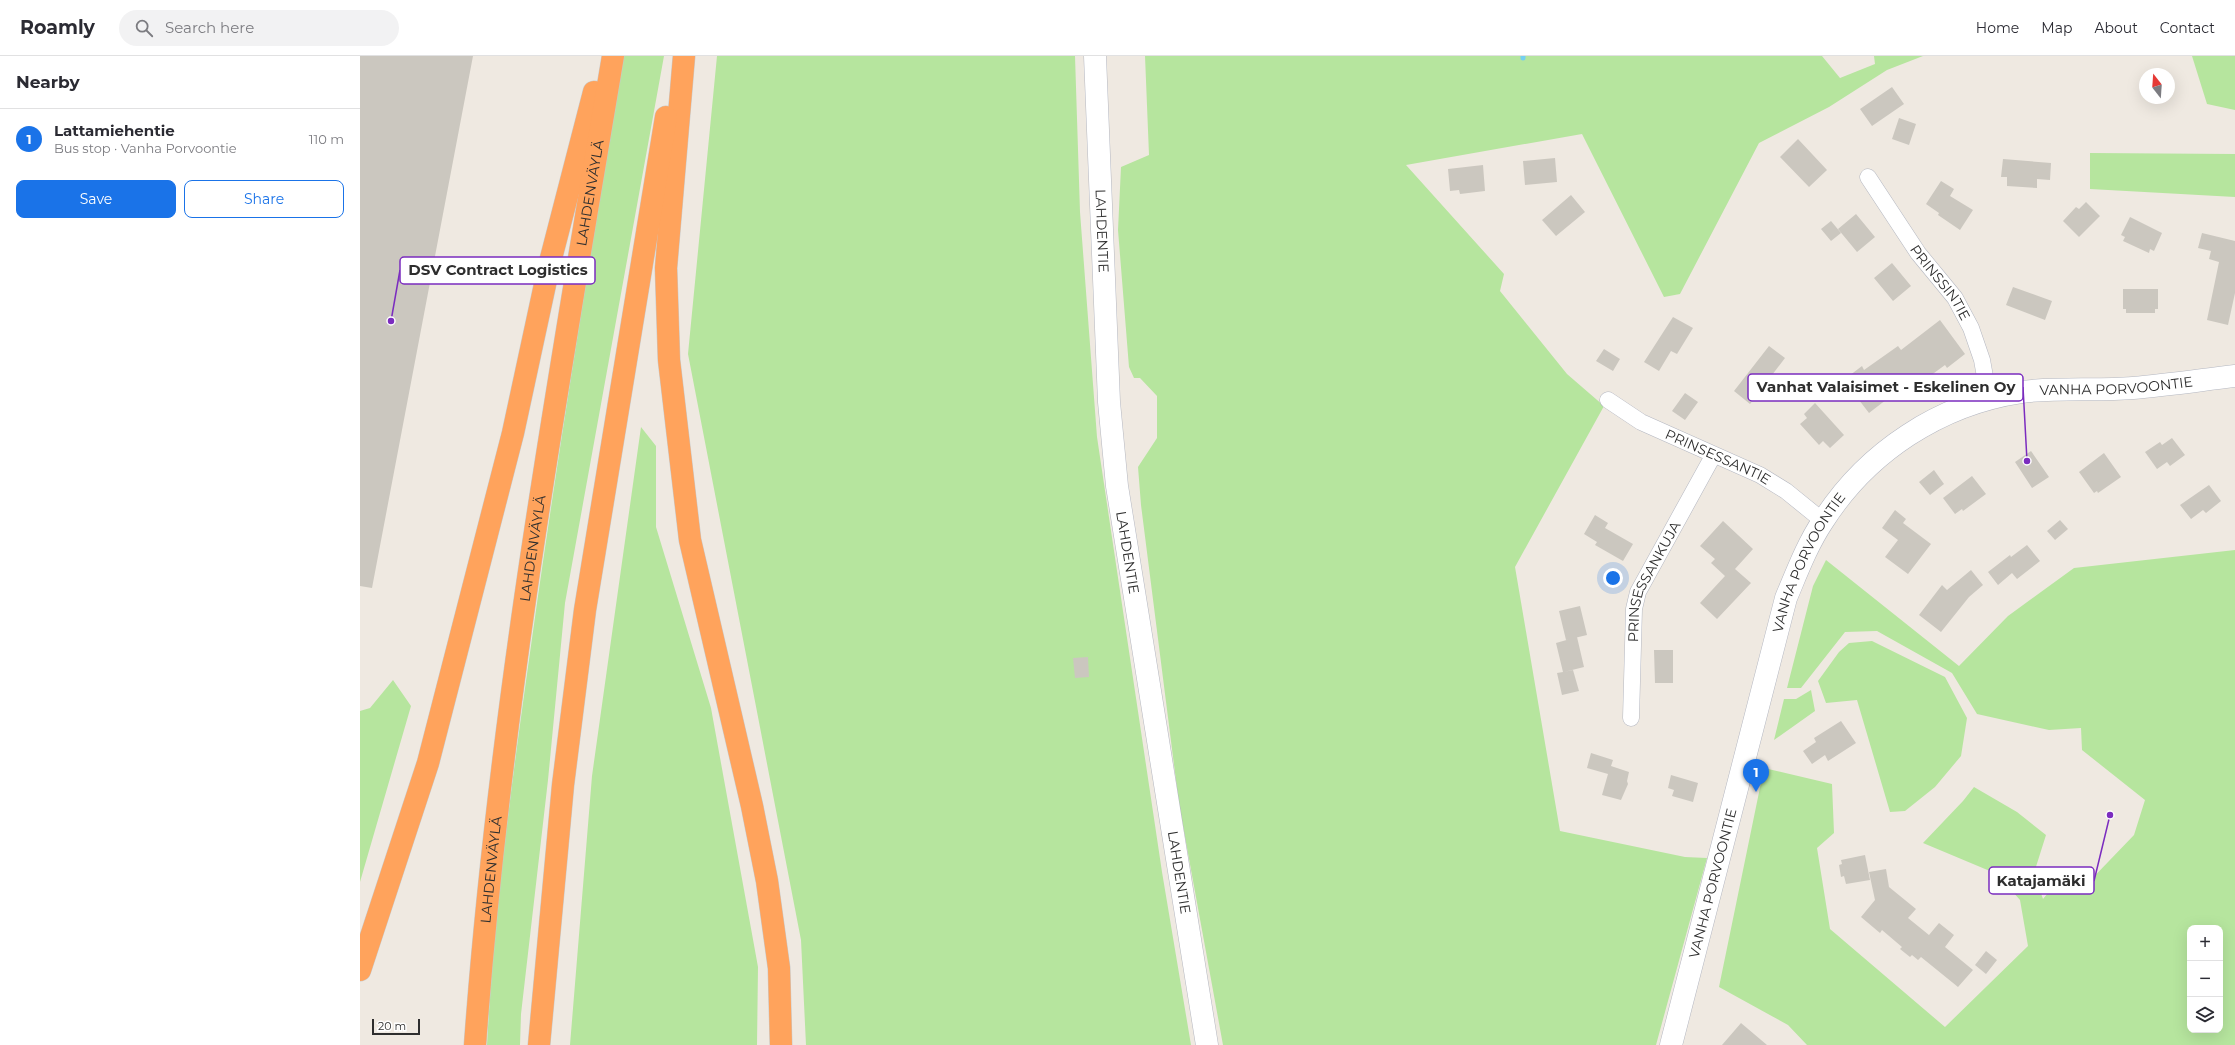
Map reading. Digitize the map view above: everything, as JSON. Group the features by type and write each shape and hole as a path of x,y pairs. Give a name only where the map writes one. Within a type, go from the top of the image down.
{"highway":[{"path":"360,970 428,763 513,433 549,266 604,56"},
{"name":"LAHDENVÄYLÄ","path":"475,1045 480,979 500,784 526,594 613,56"},
{"path":"539,1045 563,785 585,610 676,56"},
{"path":"684,56 666,268 669,360 690,540 768,881 779,968 781,1045"}],"street":[{"name":"LAHDENTIE","path":"1095,56 1109,402 1117,486 1208,1045"},
{"name":"PRINSSINTIE","path":"1868,177 1918,253 1955,298 1971,328 1982,360 1988,398"},
{"name":"VANHA PORVOONTIE","path":"1671,1045 1786,598 1805,554 1823,521 1846,489 1875,460 1902,438 1930,420 1988,398 2022,392 2132,388 2235,376"},
{"name":"PRINSESSANTIE","path":"1608,400 1641,422 1713,456 1760,475 1786,491 1823,521"},
{"name":"PRINSESSANKUJA","path":"1631,718 1634,609 1638,592 1713,456"}],"green space":[{"path":"624,56 664,56 565,603 548,780 521,1014 520,1045 487,1045 495,932 522,708 568,394"},
{"path":"717,56 1075,56 1080,212 1097,437 1162,872 1191,1045 806,1045 801,940 688,354"},
{"path":"1145,56 1822,56 1840,78 1875,64 1874,56 1923,56 1887,70 1829,107 1759,143 1680,294 1664,297 1582,134 1406,165 1504,274 1500,291 1567,374 1604,406 1515,567 1560,831 1685,857 1707,858 1656,1045 1223,1045 1179,804 1141,505 1138,467 1157,438 1157,396 1140,378 1134,378 1129,367 1118,230 1121,167 1149,155"},
{"path":"2192,56 2235,56 2235,110 2207,104"},
{"path":"2090,153 2235,154 2235,197 2090,189"},
{"path":"641,427 656,446 656,527 711,708 758,967 757,1045 570,1045 592,776"},
{"path":"2235,550 2235,1045 1807,1045 1788,1025 1719,987 1764,768 1832,784 1834,833 1817,848 1830,929 1945,1027 2028,946 2020,900 1997,874 1923,843 1963,801 1974,787 2017,812 2046,835 2034,873 2043,899 2057,882 2083,888 2134,835 2145,800 2082,750 2081,728 2049,730 1977,714 1952,673 1877,631 1845,632 1801,688 1787,688 1813,586 1826,560 1959,666 2008,616 2074,568"},
{"path":"1872,641 1945,677 1967,718 1961,756 1935,787 1905,811 1890,812 1857,700 1826,703 1818,681 1839,652 1849,643"},
{"path":"393,680 411,706 360,882 360,711 370,708"},
{"path":"1811,690 1815,711 1774,740 1784,699 1796,699"}],"building":[{"path":"360,56 473,56 372,588 360,586"},
{"path":"1892,87 1904,104 1872,126 1860,109"},
{"path":"1899,118 1916,124 1909,145 1892,139"},
{"path":"1798,139 1827,170 1809,187 1780,157"},
{"path":"1555,158 1557,182 1525,185 1523,161"},
{"path":"2003,159 2051,163 2050,180 2037,179 2037,188 2007,186 2007,177 2001,177"},
{"path":"1483,165 1485,191 1460,194 1459,190 1450,191 1448,169"},
{"path":"1941,181 1954,189 1950,196 1973,210 1960,230 1938,215 1939,213 1926,204"},
{"path":"1571,195 1585,212 1556,236 1542,220"},
{"path":"2086,202 2100,216 2079,237 2063,221 2076,207 2079,209"},
{"path":"1856,214 1875,237 1857,252 1838,229"},
{"path":"2130,217 2162,233 2154,251 2150,249 2149,253 2123,241 2125,237 2121,235"},
{"path":"1831,221 1841,233 1831,241 1821,229"},
{"path":"2202,233 2235,241 2235,293 2228,325 2207,320 2219,262 2209,259 2211,251 2198,248"},
{"path":"1892,263 1911,286 1893,301 1874,278"},
{"path":"2013,287 2052,301 2045,320 2006,305"},
{"path":"2123,289 2158,289 2158,309 2155,309 2155,313 2126,313 2126,309 2123,309"},
{"path":"1673,317 1693,328 1677,354 1671,351 1659,371 1644,362"},
{"path":"1940,320 1965,354 1947,368 1945,365 1908,392 1904,386 1869,413 1852,391 1850,393 1841,382 1862,366 1864,370 1898,346 1901,350"},
{"path":"1769,346 1785,358 1750,404 1734,391"},
{"path":"1604,349 1620,359 1613,371 1596,361"},
{"path":"1685,393 1698,402 1685,420 1672,411"},
{"path":"1815,403 1844,435 1830,448 1823,441 1819,445 1800,424 1807,418 1804,414"},
{"path":"2172,438 2185,455 2170,466 2167,462 2157,469 2145,452 2160,442 2162,445"},
{"path":"2031,451 2049,477 2032,488 2015,462"},
{"path":"2104,453 2121,477 2098,493 2097,491 2094,493 2079,472"},
{"path":"1934,470 1944,484 1930,495 1919,482"},
{"path":"1972,476 1986,494 1963,511 1962,509 1955,514 1943,498"},
{"path":"2209,485 2221,501 2206,513 2203,510 2191,519 2180,505"},
{"path":"1895,510 1906,519 1903,523 1931,544 1908,574 1885,557 1898,540 1882,528"},
{"path":"1595,515 1608,523 1605,528 1633,544 1623,561 1595,545 1597,542 1584,534"},
{"path":"2060,520 2068,529 2055,540 2047,531"},
{"path":"1723,521 1753,549 1735,569 1751,583 1717,619 1700,603 1725,576 1711,563 1715,559 1700,546"},
{"path":"2027,545 2040,561 2017,579 2012,573 1998,585 1988,572 2010,555 2011,557"},
{"path":"1971,570 1983,585 1969,597 1941,632 1919,615 1942,585 1947,590"},
{"path":"1580,606 1587,635 1566,640 1559,611"},
{"path":"1577,637 1584,667 1564,672 1573,670 1579,691 1562,695 1557,673 1563,672 1556,643"},
{"path":"1654,650 1673,650 1673,683 1655,683"},
{"path":"1088,657 1089,677 1075,678 1073,658"},
{"path":"1841,721 1856,743 1828,761 1825,755 1812,764 1803,751 1816,742 1814,738"},
{"path":"1591,753 1613,760 1611,766 1629,772 1627,781 1628,784 1621,800 1602,795 1608,774 1587,768"},
{"path":"1671,775 1698,783 1693,802 1672,796 1674,790 1668,788"},
{"path":"1865,855 1870,880 1846,884 1844,876 1841,877 1839,865 1842,864 1841,860"},
{"path":"1886,869 1889,887 1916,909 1908,918 1929,935 1939,923 1954,935 1945,947 1973,970 1958,987 1921,957 1918,960 1912,955 1910,957 1900,949 1902,947 1882,930 1880,933 1861,917 1875,900 1869,872"},
{"path":"1986,951 1997,960 1986,974 1975,965"},
{"path":"1741,1023 1767,1045 1722,1045"}],"place":[{"name":"DSV Contract Logistics","path":"391,321"},
{"name":"Vanhat Valaisimet - Eskelinen Oy","path":"2027,461"},
{"name":"Lattamiehentie","path":"1756,792"},
{"name":"Katajamäki","path":"2110,815"}]}
